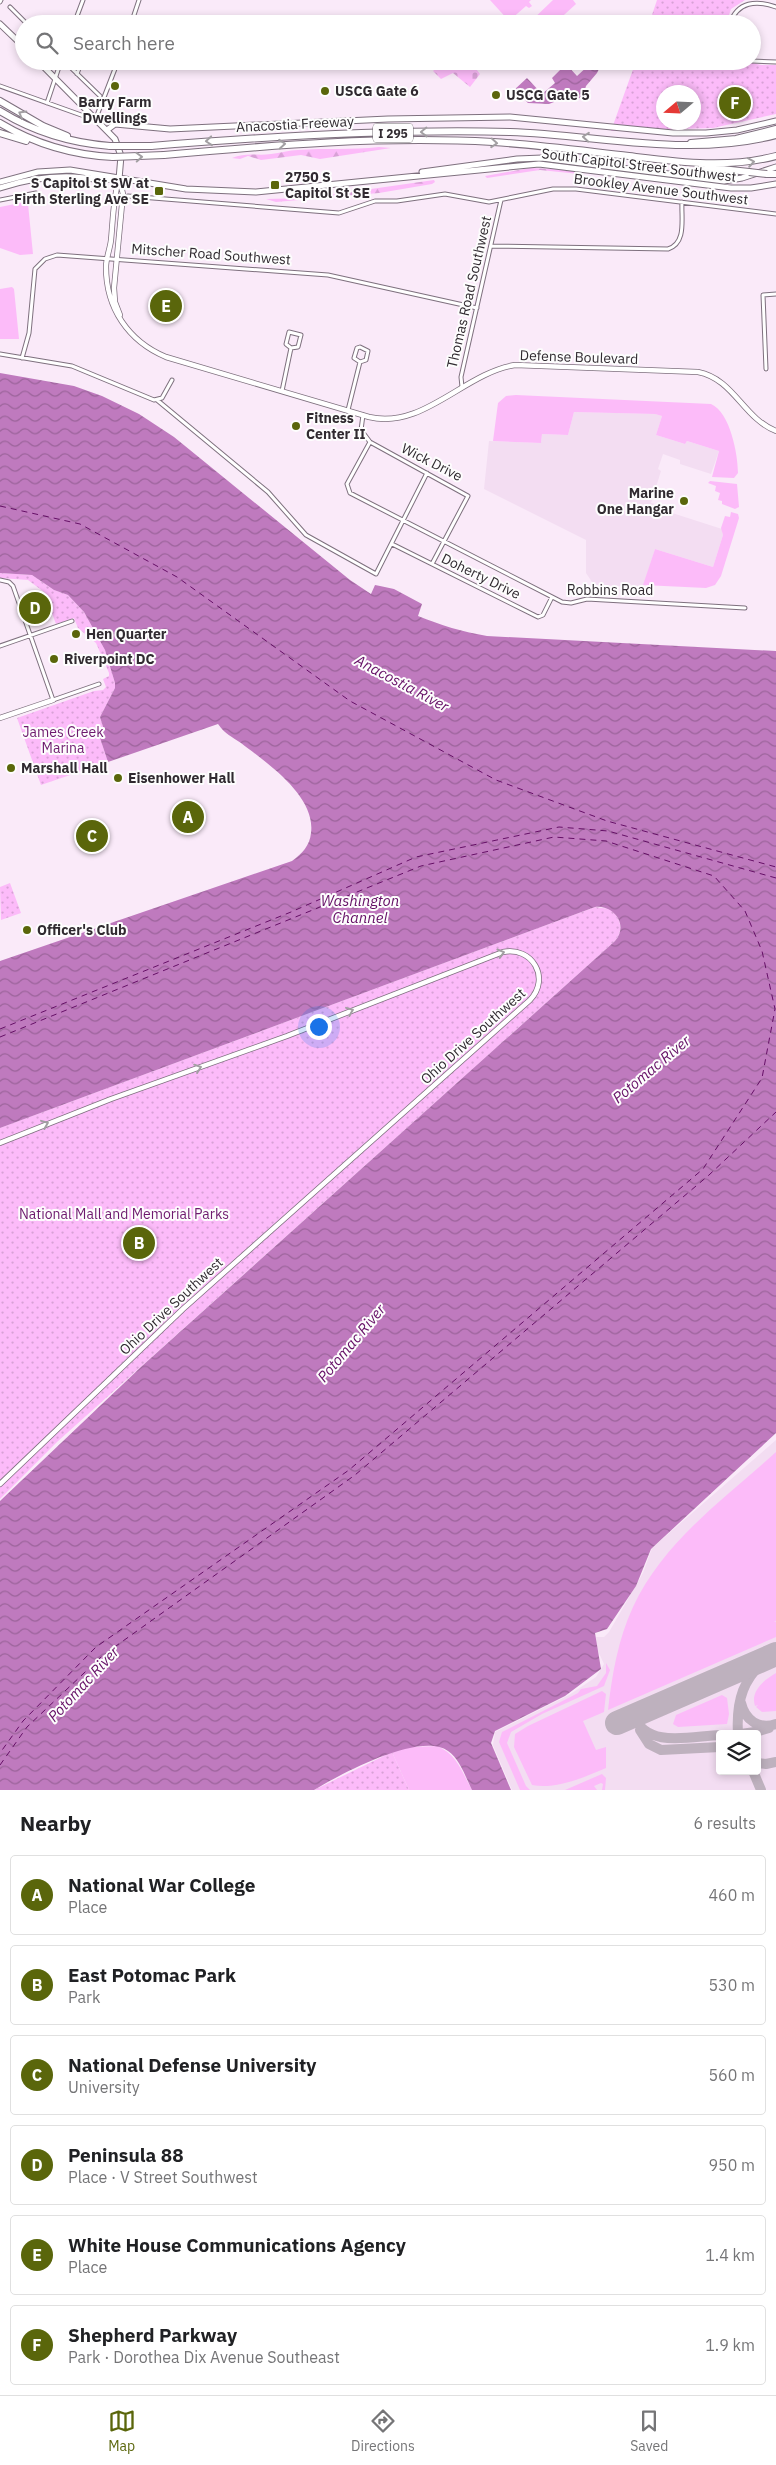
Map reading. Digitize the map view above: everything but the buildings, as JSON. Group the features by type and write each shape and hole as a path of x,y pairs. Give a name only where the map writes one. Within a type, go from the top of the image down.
{"highway":[{"path":"0,101 76,142"},
{"name":"Anacostia Freeway","path":"0,111 35,129 76,142 110,146 152,146 295,134 437,132 535,133 681,146 713,146 744,143 776,135"},
{"name":"Anacostia Freeway","path":"0,123 49,146 75,153 113,157 164,155 314,142 456,141 546,147 712,164 744,163 776,156"},
{"path":"634,142 707,142 736,139 776,129"},
{"path":"0,133 49,146"},
{"path":"546,147 565,152 776,174"}],"main road":[{"path":"0,24 15,38"},
{"path":"46,70 115,139 119,149 119,179"},
{"path":"107,130 112,125 170,129 388,118 510,117 608,125 673,133 706,133 737,130 776,121"},
{"path":"95,118 108,120 119,125"},
{"path":"0,182 32,173 60,170 96,173 119,179 197,190 256,192 409,175 438,169 530,158 568,160 719,181 742,178 776,167"},
{"name":"South Capitol Street Southwest","path":"409,175 539,164 731,188 751,188 776,184"},
{"path":"0,188 30,180 54,177 105,181 119,179"}],"street":[{"path":"77,15 83,0"},
{"path":"134,15 140,0"},
{"path":"734,15 747,4 758,2 776,7"},
{"path":"10,7 18,15"},
{"path":"761,61 776,62"},
{"path":"47,103 59,70"},
{"path":"73,70 100,96"},
{"path":"77,74 78,70"},
{"path":"95,118 100,112 115,70"},
{"path":"2,87 84,116"},
{"name":"Defense Boulevard","path":"119,179 115,193 107,257 110,296 116,312 123,323 141,343 164,356 363,415 386,420 401,418 497,371 518,365 698,372 724,383 751,415 776,431"},
{"name":"Defense Boulevard","path":"119,179 122,194 114,295 123,323"},
{"name":"Brookley Avenue Southwest","path":"128,196 339,213 375,201 397,201 445,194 489,202 553,189 576,189 776,214"},
{"path":"0,200 36,193"},
{"name":"Thomas Road Southwest","path":"463,388 461,377 501,200"},
{"path":"490,246 668,249 676,245 681,237 682,202"},
{"name":"Mitscher Road Southwest","path":"22,358 29,333 35,270 46,258 57,255 107,257 336,276 477,308"},
{"path":"766,369 762,295 776,294"},
{"path":"289,332 301,335 298,347 291,348 286,344 289,332"},
{"path":"360,347 368,351 366,360 360,362 354,358 360,347"},
{"path":"282,391 291,348"},
{"path":"0,354 72,366 157,400 268,492 300,529 315,541 376,574 427,473"},
{"path":"348,410 360,362"},
{"path":"157,400 163,397 172,380"},
{"path":"363,415 361,430 370,442"},
{"name":"Wick Drive","path":"370,442 468,496 432,564"},
{"name":"Robbins Road","path":"370,442 348,483 348,490 552,597 569,604 587,599 745,608"},
{"name":"Doherty Drive","path":"392,544 540,618 552,597"},
{"path":"0,580 11,583 53,700"},
{"path":"0,646 72,621"},
{"path":"0,718 99,684"},
{"name":"Ohio Drive Southwest","path":"0,1143 104,1102 287,1036 503,952 513,951 525,954 534,961 538,971 539,985 530,1000 198,1296 0,1484"}],"shaded area":[{"path":"574,412 655,414 662,416 656,435 685,444 687,441 719,451 711,474 680,464 680,460 663,454 658,469 661,471 651,503 666,507 666,511 722,529 723,535 713,567 655,549 643,587 597,585 592,582 586,573 586,540 484,489 489,441 541,443 542,434 568,435"},
{"path":"776,1440 776,1790 512,1790 493,1745 495,1732 569,1695 596,1677 604,1664 597,1649 596,1637 604,1637 609,1632 643,1573 652,1548"}],"green space":[{"path":"490,0 531,0 529,2 532,6 529,8 526,6 516,15 504,15"},
{"path":"553,0 573,0 576,4 564,15 537,15"},
{"path":"657,0 745,0 731,9 729,15 652,15"},
{"path":"761,65 776,65 776,114 713,128 701,128 701,85 656,85 656,130 611,131 633,70 761,70"},
{"path":"477,70 480,74 470,87 453,73 441,79 433,71"},
{"path":"391,148 320,159 301,155 261,160 248,156 240,159 232,158 242,155 295,150"},
{"path":"530,168 577,170 579,174 540,170 487,178 485,176"},
{"path":"434,180 435,182 432,184 379,193 276,202 266,199 308,198"},
{"path":"25,202 28,204 33,254 20,255 0,248 0,207"},
{"path":"12,287 14,289 19,339 0,339 0,289"},
{"path":"506,396 711,404 718,408 723,415 732,434 738,473 734,478 712,477 719,451 687,441 685,444 656,435 662,416 655,414 574,412 568,435 542,434 541,443 493,441 498,403"},
{"path":"710,481 737,484 739,507 735,509 722,504 722,501 718,500 720,493 715,491 716,486 708,483"},
{"path":"731,512 738,514 739,518 721,576 715,585 706,588 643,585 655,549 713,567 723,535 721,528 725,516 730,517"},
{"name":"James Creek Marina","path":"0,573 32,575 54,590 68,595 84,612 105,650 115,683 115,688 100,717 104,730 98,732 108,762 41,785 17,718 94,691 103,690 106,687 103,679 109,676 109,673 96,643 78,628 74,618 56,624 44,592 28,580 0,578"},
{"path":"10,883 21,913 1,920 0,887"},
{"name":"National Mall and Memorial Parks","path":"595,907 610,909 617,916 620,924 620,933 615,941 57,1442 0,1499 0,1128"},
{"path":"776,1452 776,1621 774,1622 776,1622 776,1637 608,1710 614,1670 623,1632 633,1607 646,1584 661,1562 697,1522"},
{"path":"606,1663 610,1670 604,1686 542,1714 511,1732 507,1743 526,1786 530,1790 520,1790 499,1742 502,1732 578,1693 581,1689 597,1686 606,1673"},
{"path":"776,1673 776,1711 762,1712 756,1707 758,1705 755,1706 754,1695 759,1686"},
{"path":"602,1691 606,1694 604,1712 583,1721 596,1750 606,1747 606,1768 579,1779 560,1784 550,1786 532,1785 514,1747 515,1734"},
{"path":"722,1695 727,1698 729,1714 727,1724 678,1727 673,1724 676,1715"},
{"path":"437,1746 444,1749 454,1759 472,1790 409,1790 392,1752 408,1747"},
{"path":"392,1752 409,1790 314,1790"},
{"path":"602,1774 606,1778 605,1790 602,1790 603,1784 601,1783 594,1786 597,1790 565,1790"}],"water":[{"path":"560,70 572,70 577,76 584,70 598,70 586,86 583,96 578,99 564,98 549,104 528,103 514,90 527,78 542,94 555,83 552,78"},
{"path":"0,373 74,386 102,396 139,414 174,437 350,580 371,594 375,585 394,589 422,604 418,616 460,630 487,636 776,651 776,1433 651,1549 636,1586 607,1629 595,1633 601,1669 565,1696 495,1731 491,1743 511,1790 472,1790 452,1754 435,1746 419,1746 400,1750 361,1765 314,1790 0,1790 0,1501 142,1366 615,941 619,935 620,923 617,917 608,909 595,907 0,1128 0,961 292,861 305,849 311,833 310,819 306,806 288,782 264,760 226,733 218,724 108,762 98,732 104,730 100,717 115,688 115,683 105,650 84,612 68,595 54,590 32,575 0,573"}],"ferry route":[{"path":"0,506 80,524 177,577 350,701 496,780 607,821 776,867"},
{"path":"0,1029 291,912 416,857 559,827 608,831 776,878"},
{"path":"0,1037 421,866 554,837 606,841 714,876 745,911 762,951 775,1009 762,1078 703,1169 349,1470 96,1647 23,1721 0,1753"},
{"path":"0,1765 27,1727 102,1656 355,1475 709,1175 776,1112"}],"taxiway":[{"path":"738,1730 738,1711 743,1690 753,1672 770,1657"},
{"path":"741,1703 749,1719 764,1726 776,1724"},
{"path":"634,1716 640,1726 649,1733 659,1737 683,1738 716,1735"},
{"path":"761,1730 769,1728"},
{"path":"640,1730 649,1744 661,1750 716,1747"},
{"path":"761,1763 776,1762"},
{"path":"755,1775 761,1790"}],"runway":[{"path":"617,1723 776,1654"}],"place":[{"name":"Barry Farm Dwellings","path":"115,86"},
{"name":"USCG Gate 6","path":"325,91"},
{"name":"USCG Gate 5","path":"496,95"},
{"name":"Shepherd Parkway","path":"735,103"},
{"name":"2750 S Capitol St SE","path":"275,185"},
{"name":"S Capitol St SW at Firth Sterling Ave SE","path":"159,191"},
{"name":"White House Communications Agency","path":"166,306"},
{"name":"Fitness Center II","path":"296,426"},
{"name":"Marine One Hangar","path":"684,501"},
{"name":"Peninsula 88","path":"35,608"},
{"name":"Hen Quarter","path":"76,634"},
{"name":"Riverpoint DC","path":"54,659"},
{"name":"Marshall Hall","path":"11,768"},
{"name":"Eisenhower Hall","path":"118,778"},
{"name":"National War College","path":"188,817"},
{"name":"National Defense University","path":"92,836"},
{"name":"Officer's Club","path":"27,930"},
{"name":"East Potomac Park","path":"139,1243"}],"water label":[{"name":"Anacostia River","path":"402,683"},
{"name":"Washington Channel","path":"360,908"},
{"name":"Potomac River","path":"651,1069"},
{"name":"Potomac River","path":"351,1343"},
{"name":"Potomac River","path":"83,1684"}]}
